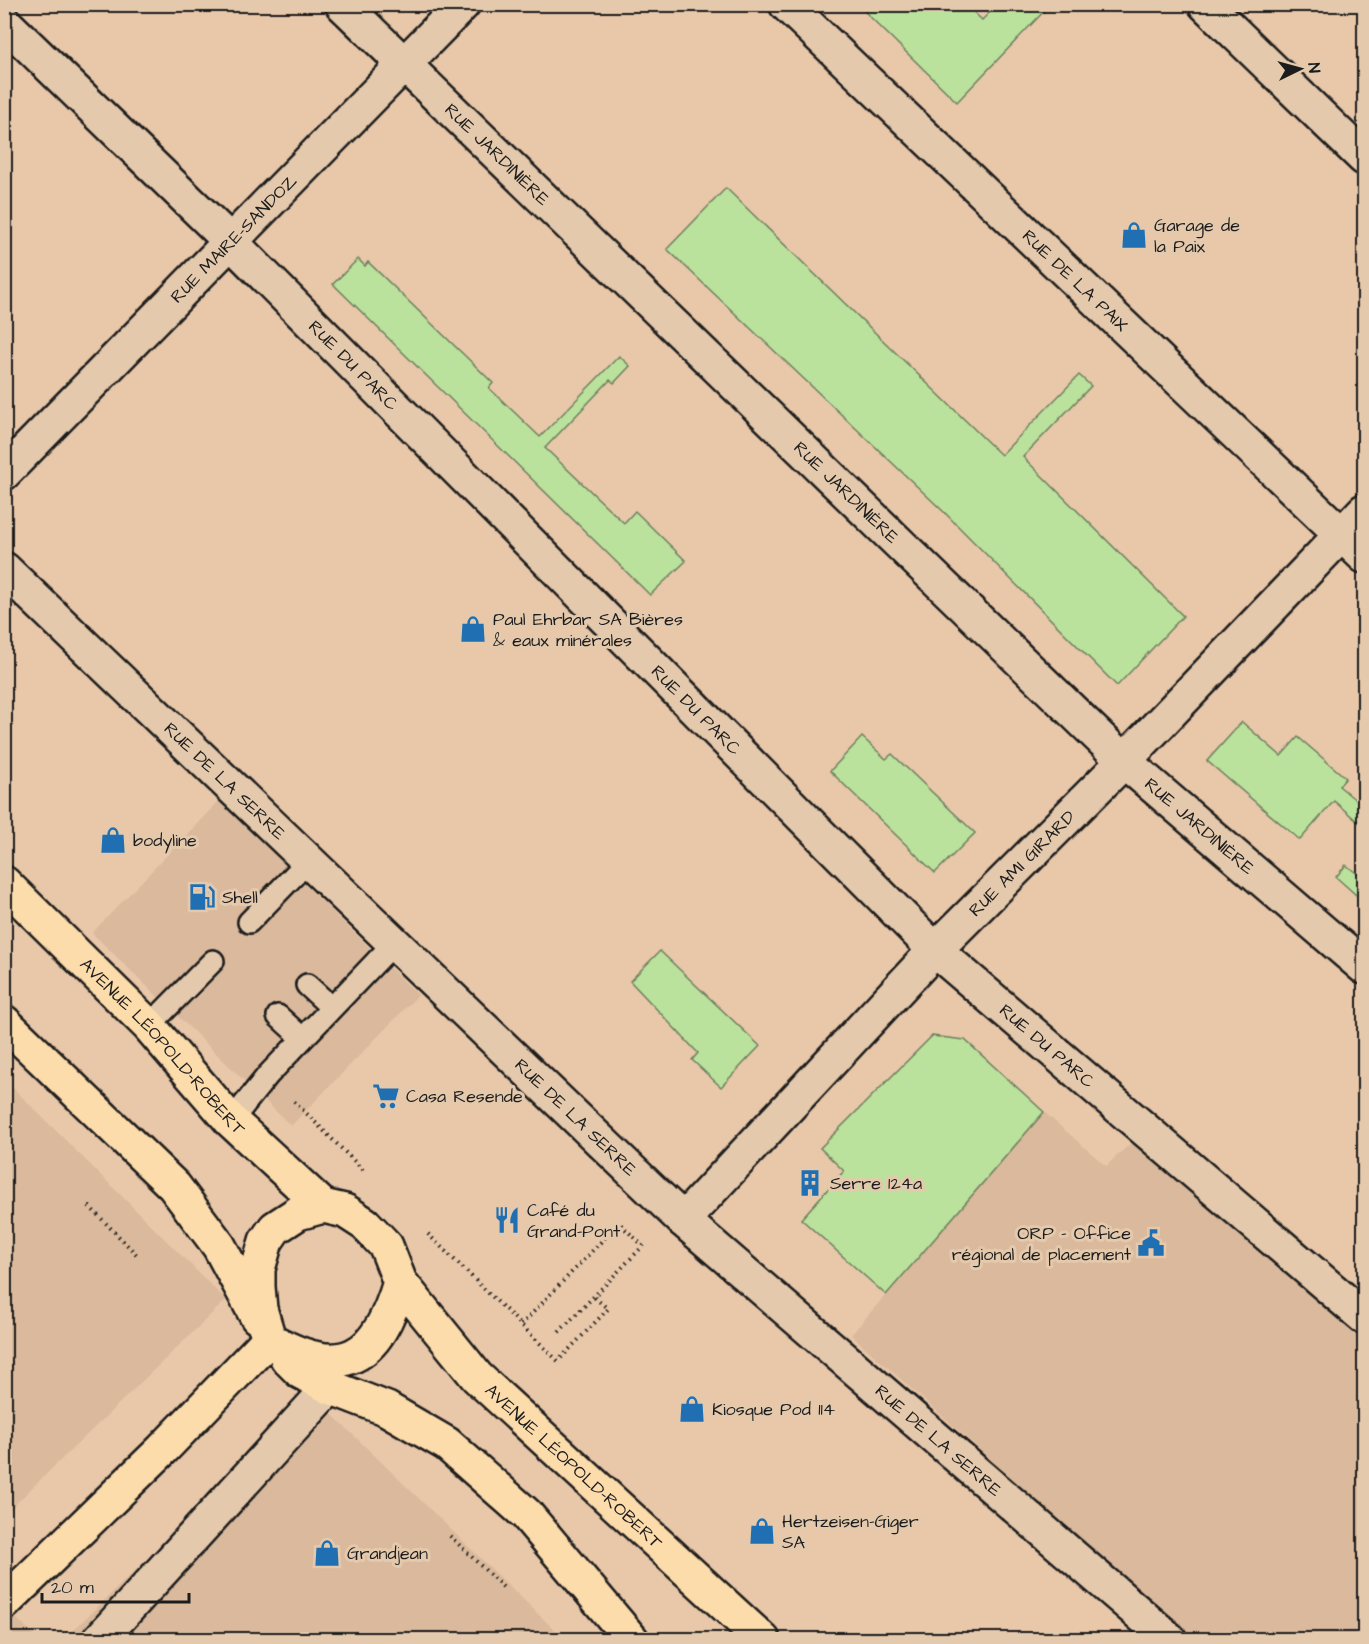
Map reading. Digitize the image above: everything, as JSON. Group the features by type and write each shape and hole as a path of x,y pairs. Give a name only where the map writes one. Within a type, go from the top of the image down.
{"main road":[{"name":"AVENUE LÉOPOLD-ROBERT","path":"4,883 149,1026 231,1121 323,1206 345,1211 365,1224 386,1246 400,1282 477,1377 763,1640"},
{"path":"4,1022 174,1186 219,1246 269,1340 301,1372 330,1387 387,1409 447,1444 526,1515 632,1640"},
{"path":"323,1206 298,1213 275,1228 266,1241 258,1269 258,1287 260,1309 269,1340 297,1355 324,1361 350,1358 364,1350 381,1331 400,1282"},
{"path":"4,1603 114,1497 269,1340"}],"street":[{"name":"RUE JARDINIÈRE","path":"342,4 1124,761 1365,967"},
{"name":"RUE MAIRE-SANDOZ","path":"4,473 464,4"},
{"name":"RUE DE LA PAIX","path":"786,4 1353,546"},
{"path":"1205,4 1365,158"},
{"name":"RUE DU PARC","path":"4,22 230,242 935,950 1365,1317"},
{"name":"RUE AMI GIRARD","path":"683,1220 935,950 1124,761 1353,546 1365,511"},
{"name":"RUE DE LA SERRE","path":"4,569 683,1220 1170,1640"},
{"path":"99,1640 330,1387"}],"lane":[{"path":"249,922 308,861"},
{"path":"231,1121 267,1075 394,943"},
{"path":"149,1026 213,961"},
{"path":"307,985 331,1007"},
{"path":"278,1016 302,1038"}],"path":[{"path":"89,1206 138,1256"},
{"path":"521,1325 619,1223 644,1246"},
{"path":"559,1332 637,1250"},
{"path":"573,1345 608,1309 593,1296"},
{"path":"450,1536 506,1590"}],"shaded area":[{"path":"219,801 418,995 291,1126 92,933"},
{"path":"5,1080 226,1300 5,1514"},
{"path":"1044,1112 1106,1166 1134,1140 1364,1337 1364,1639 1193,1639 851,1335"},
{"path":"315,1398 564,1639 63,1640"},
{"path":"5,1607 37,1639 5,1639"}],"green space":[{"path":"858,5 966,5 982,20 997,5 1050,5 957,102"},
{"path":"726,188 1001,455 1079,375 1091,386 1023,457 1183,616 1117,686 945,513 667,249"},
{"path":"358,259 365,266 368,262 493,383 489,388 540,437 619,356 630,366 614,383 610,380 545,448 624,523 635,511 686,561 650,595 333,284"},
{"path":"1242,722 1281,756 1298,737 1346,778 1339,786 1364,807 1364,827 1334,801 1300,840 1207,761"},
{"path":"862,737 886,759 892,754 975,833 935,873 830,771"},
{"path":"1346,865 1364,879 1364,902 1336,877"},
{"path":"660,951 760,1046 721,1087 692,1060 698,1053 630,981"},
{"path":"932,1036 965,1040 1044,1112 886,1295 801,1219 844,1171 820,1148"}],"place":[{"name":"Garage de la Paix","path":"1134,235"},
{"name":"Paul Ehrbar SA Bières & eaux minérales","path":"473,629"},
{"name":"bodyline","path":"113,840"},
{"name":"Shell","path":"202,897"},
{"name":"Casa Resende","path":"386,1096"},
{"name":"Serre 124a","path":"810,1183"},
{"name":"Café du Grand-Pont","path":"507,1220"},
{"name":"ORP - Office régional de placement","path":"1151,1243"},
{"name":"Kiosque Pod 114","path":"692,1409"},
{"name":"Hertzeisen-Giger SA","path":"762,1531"},
{"name":"Grandjean","path":"327,1553"}]}
